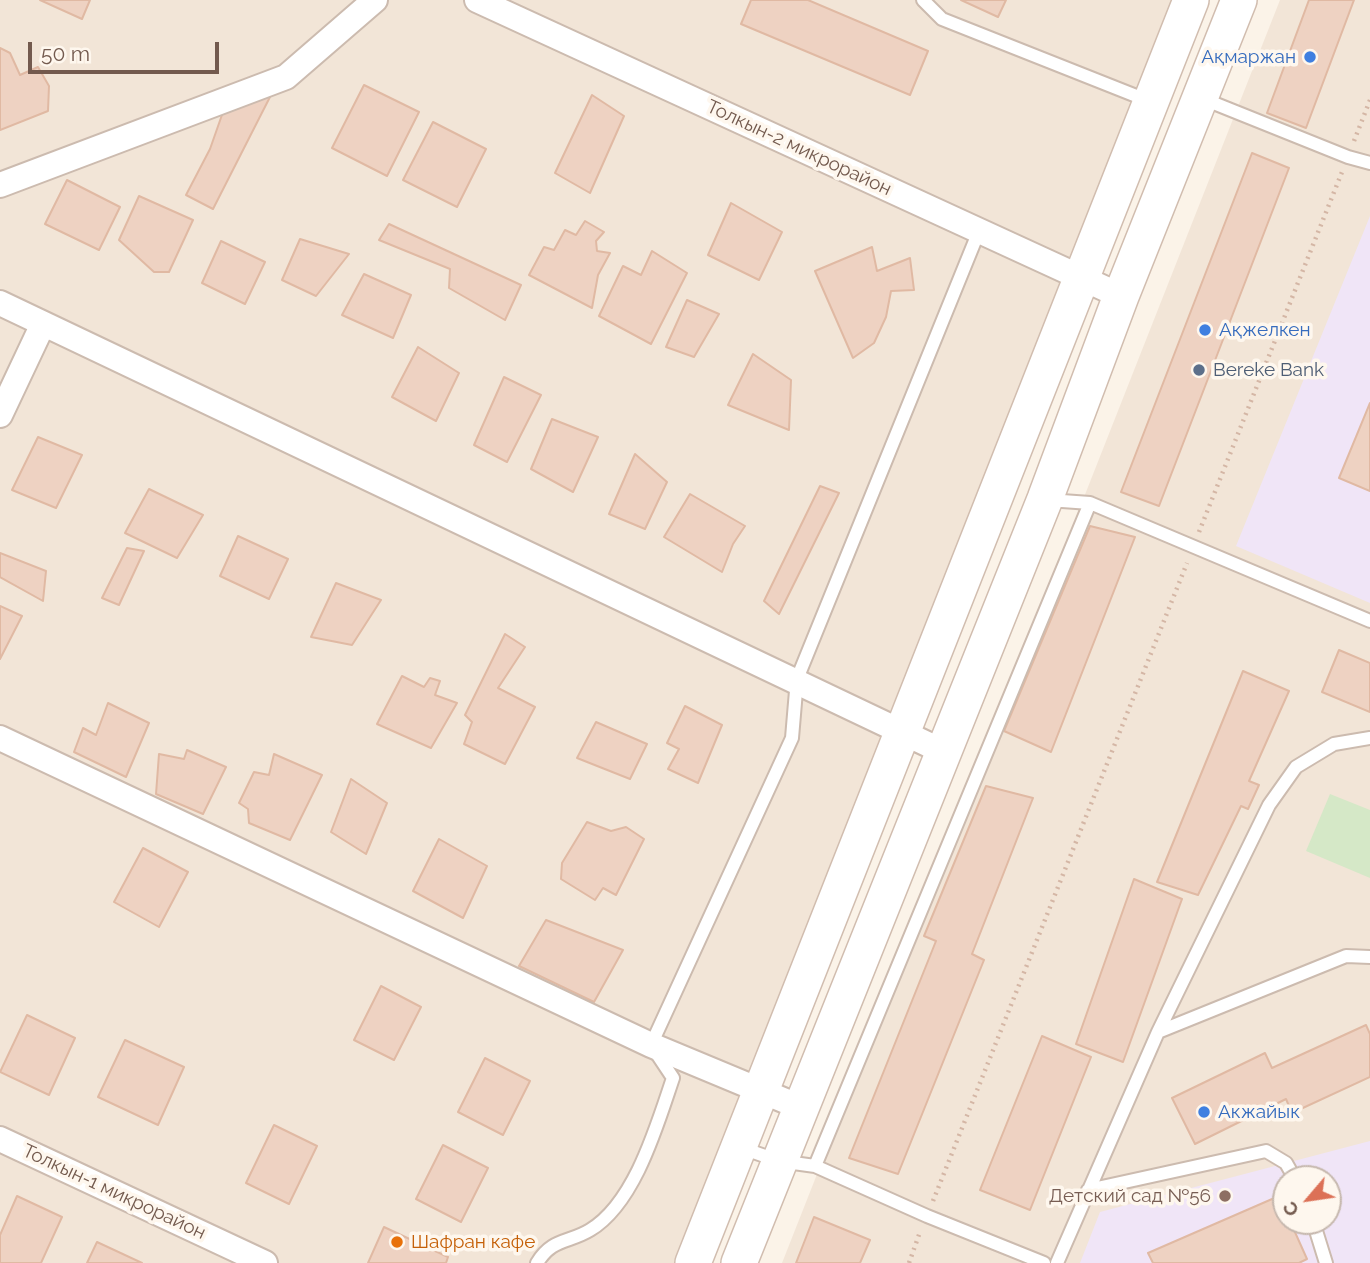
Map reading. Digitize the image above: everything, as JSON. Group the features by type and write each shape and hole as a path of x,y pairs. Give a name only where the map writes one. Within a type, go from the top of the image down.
{"main road":[{"path":"693,1263 1191,0"},
{"path":"739,1263 1045,499 1121,296 1239,0"}],"street":[{"path":"0,185 286,77 375,0"},
{"name":"Толкын-2 микрорайон","path":"477,0 1121,296"},
{"path":"0,303 797,679 901,734 944,752"},
{"path":"0,415 43,324"},
{"path":"0,738 651,1045 800,1107"},
{"name":"Толкын-1 микрорайон","path":"0,1139 265,1263"}],"lane":[{"path":"923,0 942,19 1149,101"},
{"path":"1201,98 1348,157 1370,163"},
{"path":"537,1263 559,1240 590,1230 623,1198 651,1144 673,1078 651,1045 792,738 797,679 979,231"},
{"path":"1045,499 1090,503 1370,621"},
{"path":"815,1166 1090,503"},
{"path":"1057,1263 1158,1032 1269,805 1296,767 1334,744 1370,738"},
{"path":"1158,1032 1346,956 1370,957"},
{"path":"738,1147 779,1161 815,1166 927,1216 1044,1263"},
{"path":"1088,1190 1266,1151 1287,1165"},
{"path":"1317,1235 1326,1263"}],"path":[{"path":"909,1263 1370,100"}],"shaded area":[{"path":"0,0 1183,0 700,1263 0,1263"},
{"path":"1280,0 1370,0 1370,1263 782,1263"},
{"path":"1370,216 1370,603 1236,546"},
{"name":"Детский сад №56","path":"1370,1141 1370,1263 1080,1263 1100,1212 1272,1167 1272,1235 1342,1235 1342,1165 1279,1165"}],"green space":[{"path":"1330,794 1370,810 1370,878 1306,851"}],"building":[{"path":"40,0 90,0 82,19"},
{"path":"751,0 808,0 928,51 910,95 741,24"},
{"path":"961,0 1006,0 998,17"},
{"name":"Ақмаржан","path":"1309,0 1354,0 1306,128 1267,113"},
{"path":"0,48 10,53 20,75 38,67 49,86 48,111 0,130"},
{"path":"364,85 419,112 387,176 332,148"},
{"path":"272,93 213,209 186,195 210,149 223,112"},
{"path":"592,95 624,116 590,193 555,173"},
{"path":"433,122 486,149 457,207 403,180"},
{"name":"Ақжелкен","path":"1252,153 1289,168 1159,506 1121,492"},
{"path":"67,180 120,207 99,250 45,224"},
{"path":"139,196 193,220 169,272 154,272 119,240"},
{"path":"731,203 782,232 759,280 708,255"},
{"path":"585,221 604,232 596,241 597,251 610,253 598,275 592,308 529,275 544,247 554,250 565,230 576,235"},
{"path":"389,224 521,285 505,320 449,288 450,269 379,240"},
{"path":"300,239 349,254 316,296 282,280"},
{"path":"221,241 265,262 245,304 202,283"},
{"path":"872,247 877,271 910,258 914,290 891,291 886,317 874,343 853,358 815,271"},
{"path":"652,251 687,273 651,344 599,316 623,266 641,275"},
{"path":"364,274 411,295 393,338 342,315"},
{"path":"687,300 719,314 694,357 666,347"},
{"path":"418,347 459,373 436,421 392,397"},
{"path":"753,354 791,380 789,430 728,405"},
{"path":"504,377 541,395 507,462 474,445"},
{"path":"1370,403 1370,491 1339,478"},
{"path":"552,419 598,437 573,492 531,469"},
{"path":"38,437 82,455 56,508 12,490"},
{"path":"635,454 667,482 645,529 609,514"},
{"path":"820,486 839,493 779,614 764,601"},
{"path":"149,489 203,515 177,558 125,533"},
{"path":"690,494 745,526 733,544 722,572 664,537"},
{"path":"1090,526 1135,537 1051,752 1004,731"},
{"path":"238,536 288,559 269,599 220,576"},
{"path":"127,548 144,551 119,605 102,598"},
{"path":"0,553 46,571 43,601 0,577"},
{"path":"336,583 381,600 352,645 311,637"},
{"path":"0,606 22,616 0,659"},
{"path":"505,634 525,647 498,688 535,707 505,764 464,744 472,722 465,715"},
{"path":"1339,650 1370,663 1370,712 1322,692"},
{"path":"1243,671 1289,691 1249,781 1259,785 1248,809 1241,806 1198,895 1157,882"},
{"path":"402,676 424,687 430,678 440,681 435,695 457,703 431,748 377,724"},
{"path":"108,703 149,723 126,777 74,752 83,728 96,735"},
{"path":"685,706 722,725 698,783 668,769 679,749 667,743"},
{"path":"596,722 647,744 630,779 577,758"},
{"path":"187,750 226,767 203,814 156,794 159,754 184,759"},
{"path":"274,754 322,775 290,840 249,823 248,809 239,803 254,772 269,775"},
{"path":"351,779 387,803 366,854 331,832"},
{"path":"986,786 1033,798 972,954 984,960 898,1174 849,1158 936,941 924,936"},
{"path":"587,822 611,831 626,827 644,839 616,895 603,888 595,900 561,879 562,863"},
{"path":"439,839 487,866 463,918 413,891"},
{"path":"143,848 188,872 159,927 114,902"},
{"path":"1134,879 1182,899 1123,1062 1076,1044"},
{"path":"546,920 623,950 594,1002 519,966"},
{"path":"381,986 421,1007 394,1060 354,1040"},
{"path":"27,1015 75,1038 49,1095 0,1072"},
{"path":"1366,1025 1370,1034 1370,1077 1292,1113 1286,1099 1195,1144 1172,1098 1265,1053 1272,1068"},
{"path":"1042,1036 1091,1057 1030,1210 980,1190"},
{"path":"125,1040 184,1067 158,1125 98,1097"},
{"path":"485,1058 530,1081 503,1135 458,1112"},
{"path":"274,1125 317,1146 289,1204 246,1183"},
{"path":"443,1145 488,1168 461,1222 416,1199"},
{"path":"17,1196 62,1217 41,1263 0,1263 0,1235"},
{"path":"1272,1199 1272,1235 1296,1235 1307,1259 1299,1263 1153,1263 1148,1253"},
{"path":"814,1217 870,1240 860,1263 796,1263"},
{"name":"Шафран кафе","path":"384,1227 448,1257 446,1263 368,1263"},
{"path":"97,1242 142,1263 87,1263"}],"place":[{"name":"Ақмаржан","path":"1310,57"},
{"name":"Ақжелкен","path":"1205,330"},
{"name":"Bereke Bank","path":"1199,370"},
{"name":"Акжайык","path":"1204,1112"},
{"name":"Детский сад №56","path":"1225,1196"},
{"name":"Шафран кафе","path":"397,1242"}]}
